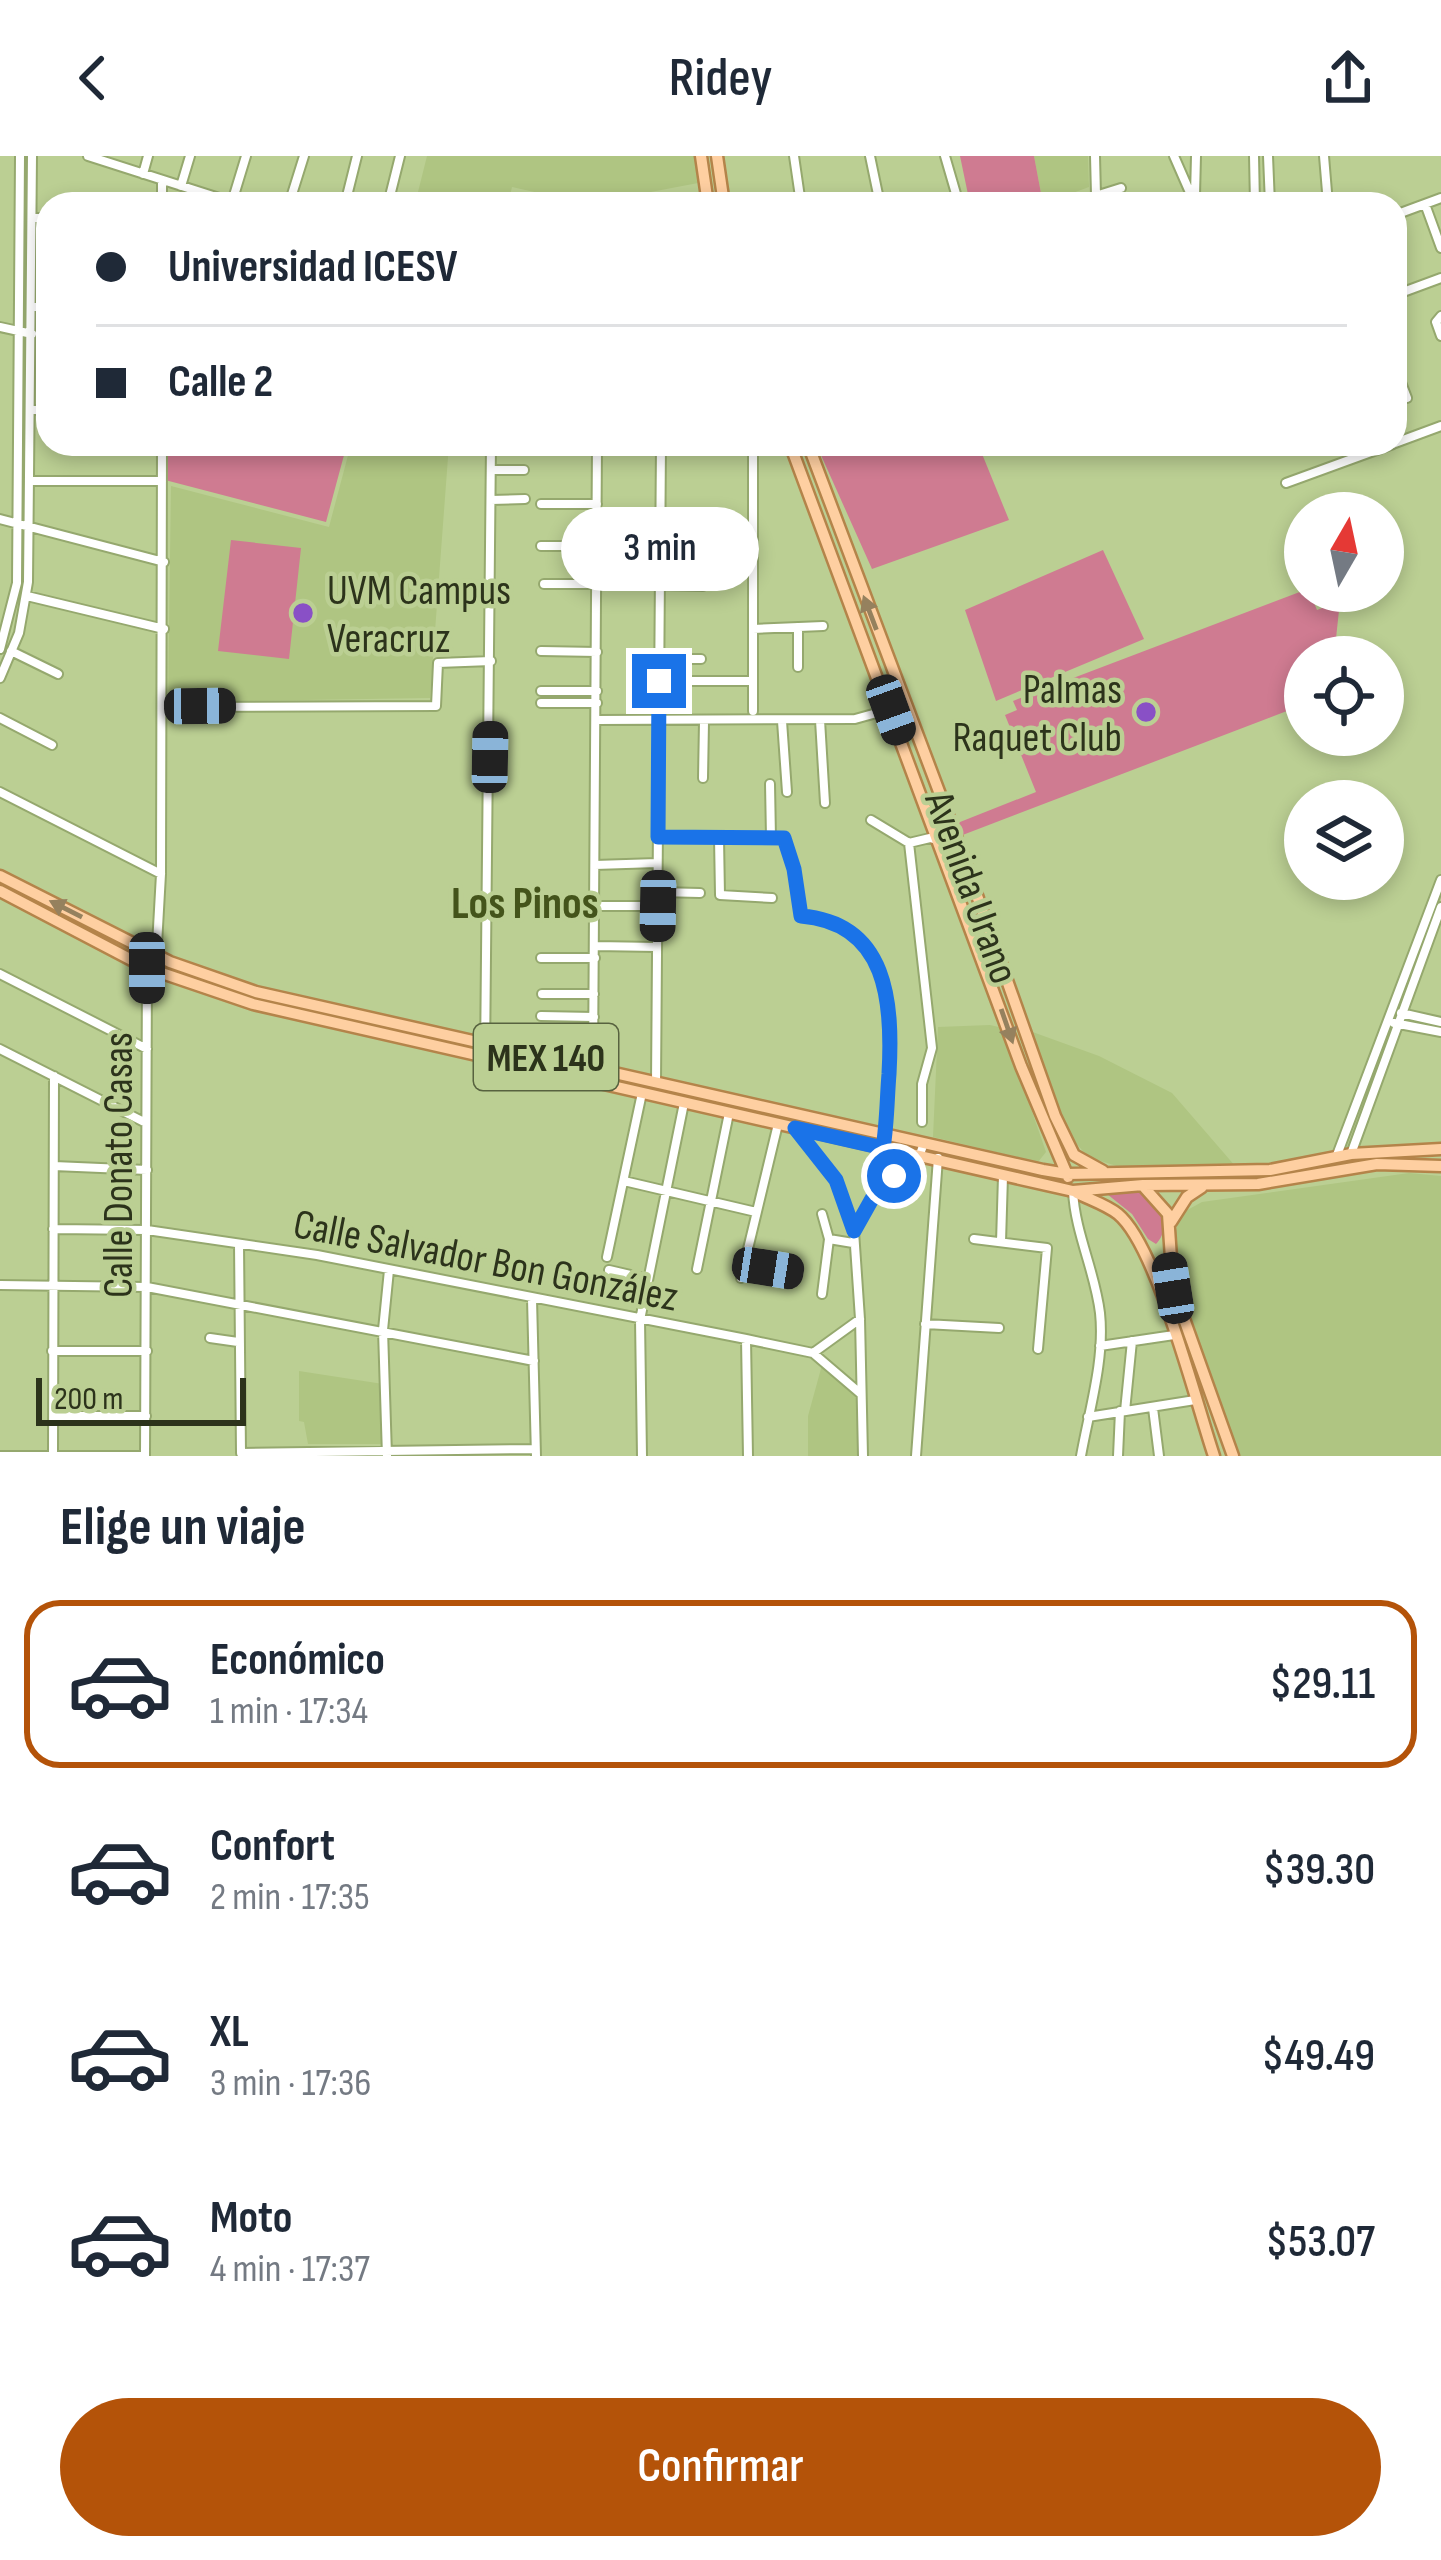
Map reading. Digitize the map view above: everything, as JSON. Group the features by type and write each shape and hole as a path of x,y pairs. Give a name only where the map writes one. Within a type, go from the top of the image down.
{"main road":[{"path":"701,156 706,192"},
{"path":"717,156 722,192"},
{"name":"Avenida Urano","path":"795,456 935,838 1073,1191"},
{"name":"Avenida Urano","path":"813,456 1064,1138 1075,1155 1111,1174"},
{"path":"910,764 926,758"},
{"name":"MEX 140","path":"0,876 195,973 256,992 593,1067 884,1142 919,1157 1073,1191 1270,1170 1344,1154 1441,1149"},
{"name":"MEX 140","path":"0,891 147,968 254,1004 795,1128 884,1142 924,1143 1067,1174 1186,1179 1205,1185 1258,1184 1348,1168 1441,1166"},
{"path":"1035,1168 1049,1161 1052,1142"},
{"path":"1407,1150 1407,1165"},
{"path":"1111,1174 1143,1185 1159,1200 1169,1225 1173,1288 1233,1456"},
{"path":"1169,1225 1187,1197 1205,1185"},
{"path":"1073,1191 1119,1215 1143,1249 1162,1292 1214,1456"},
{"path":"1143,1249 1156,1250 1168,1243"}],"street":[{"path":"0,650 16,595 20,156"},
{"path":"0,678 27,596 32,156"},
{"path":"88,156 200,192"},
{"path":"143,174 148,156"},
{"path":"181,186 190,156"},
{"path":"238,192 246,156"},
{"path":"293,192 304,156"},
{"path":"348,192 357,156"},
{"path":"391,192 400,156"},
{"path":"794,156 799,192"},
{"path":"870,156 878,192"},
{"path":"945,156 956,192"},
{"path":"1095,156 1096,192"},
{"path":"1174,156 1190,192"},
{"path":"1195,192 1196,156"},
{"path":"1324,156 1329,192"},
{"path":"1255,192 1255,158 1268,158 1269,192"},
{"path":"162,180 162,192"},
{"path":"1107,192 1121,188"},
{"path":"1407,211 1441,198"},
{"path":"1425,204 1441,248"},
{"path":"1407,291 1441,278"},
{"path":"1441,316 1436,322 1441,336"},
{"path":"0,327 32,334"},
{"path":"31,410 36,410"},
{"path":"1407,439 1441,426"},
{"name":"Calle Donato Casas","path":"146,1456 147,968 158,939 161,874 162,456"},
{"path":"485,1058 491,456"},
{"path":"593,1067 597,456"},
{"path":"656,1083 661,456"},
{"path":"752,456 753,711"},
{"path":"1286,483 1356,456"},
{"path":"491,470 524,470"},
{"path":"31,481 162,482"},
{"path":"491,500 525,499"},
{"path":"541,504 597,504"},
{"path":"0,519 164,562"},
{"path":"541,546 597,546"},
{"path":"544,584 597,584"},
{"path":"660,585 703,586"},
{"path":"27,596 164,628"},
{"path":"753,629 823,626"},
{"path":"798,627 798,668"},
{"path":"11,651 58,674"},
{"path":"541,651 597,652"},
{"path":"659,659 701,659"},
{"path":"164,707 436,706 438,663 491,661"},
{"path":"659,681 753,681"},
{"path":"541,691 597,692"},
{"path":"541,703 597,704"},
{"path":"596,720 820,720 867,718 891,710"},
{"path":"0,718 52,745"},
{"path":"820,720 825,803"},
{"path":"782,721 787,792"},
{"path":"704,722 704,778"},
{"path":"770,784 771,838"},
{"path":"0,792 161,874"},
{"path":"871,820 909,843 954,832"},
{"path":"658,837 784,838 801,916 828,919 863,943 882,974 890,1028 884,1142"},
{"path":"719,838 720,895 772,898"},
{"path":"909,843 932,1048 922,1084 922,1122"},
{"path":"595,865 657,863"},
{"path":"1344,1154 1438,905 1441,880"},
{"path":"658,892 700,892"},
{"path":"595,906 658,906"},
{"path":"595,946 657,946"},
{"path":"541,958 595,958"},
{"path":"0,974 147,1049"},
{"path":"542,994 594,994"},
{"path":"542,1016 594,1017"},
{"path":"1394,1017 1441,1022"},
{"path":"1394,1017 1441,1032"},
{"path":"0,1049 146,1123"},
{"path":"53,1076 53,1456"},
{"path":"607,1257 642,1093"},
{"path":"642,1456 640,1320 684,1103"},
{"path":"697,1269 729,1113"},
{"path":"740,1278 778,1124"},
{"path":"795,1128 836,1180 854,1231 862,1456"},
{"path":"854,1231 877,1190 919,1157 924,1143"},
{"path":"916,1456 940,1147"},
{"path":"54,1166 147,1170"},
{"path":"1001,1242 1003,1174"},
{"path":"624,1180 757,1213"},
{"path":"1073,1191 1098,1301 1100,1346 1081,1456"},
{"path":"822,1214 829,1239 822,1294"},
{"name":"Calle Salvador Bon González","path":"53,1229 147,1230 239,1244 746,1339 813,1353 862,1394"},
{"path":"829,1239 853,1243"},
{"path":"974,1239 1047,1248 1038,1349"},
{"path":"239,1244 241,1454 536,1452 532,1299"},
{"path":"744,1264 793,1272"},
{"path":"387,1452 383,1330 389,1270"},
{"path":"609,1270 648,1279"},
{"path":"0,1285 147,1287 534,1361"},
{"path":"813,1353 860,1319"},
{"path":"926,1324 999,1328"},
{"path":"1100,1346 1174,1335"},
{"path":"210,1338 238,1342"},
{"path":"746,1339 748,1456"},
{"path":"1118,1456 1132,1341"},
{"path":"52,1351 147,1351"},
{"path":"1088,1417 1195,1400"},
{"path":"1153,1408 1160,1456"},
{"path":"54,1416 146,1416"},
{"path":"0,1456 146,1456"}],"shaded area":[{"path":"427,156 697,156 698,183 651,192 534,192 512,187 511,192 418,192"},
{"path":"960,156 1034,156 1041,192 968,192"},
{"path":"1034,156 1088,156 1089,187 1041,192"},
{"path":"165,456 344,456 326,522 165,480"},
{"name":"UVM Campus Veracruz","path":"348,456 448,456 430,698 168,702 171,486 329,527"},
{"path":"821,456 983,456 1009,520 872,569"},
{"path":"231,540 301,548 289,659 218,651"},
{"path":"1103,550 1144,639 996,701 965,610"},
{"name":"Palmas Raquet Club","path":"1284,598 1284,612 1339,612 1336,636 1284,636 1284,712 960,836 955,824 1036,792 1005,715 1017,710 1013,701"},
{"path":"938,1027 1003,1028 1046,1152 1038,1162 933,1137"},
{"path":"1027,1030 1099,1056 1172,1093 1236,1167 1123,1168 1088,1157 1062,1127"},
{"path":"1409,1173 1441,1176 1441,1456 1235,1456 1176,1285 1174,1240 1180,1214 1202,1202"},
{"path":"1140,1192 1161,1215 1163,1230 1156,1244 1132,1214 1107,1194"},
{"path":"822,1365 857,1394 857,1456 808,1456 808,1416"},
{"path":"299,1371 383,1384 383,1444 308,1444 304,1422 299,1421"}],"place":[{"name":"UVM Campus Veracruz","path":"303,613"},
{"name":"Palmas Raquet Club","path":"1146,712"}],"district":[{"name":"Los Pinos","path":"525,902"}],"route":[{"path":"659,681 658,837 784,838 801,916 828,919 849,930 882,974 890,1028 883,1148 795,1128 836,1180 854,1231 877,1190 894,1176"}]}
